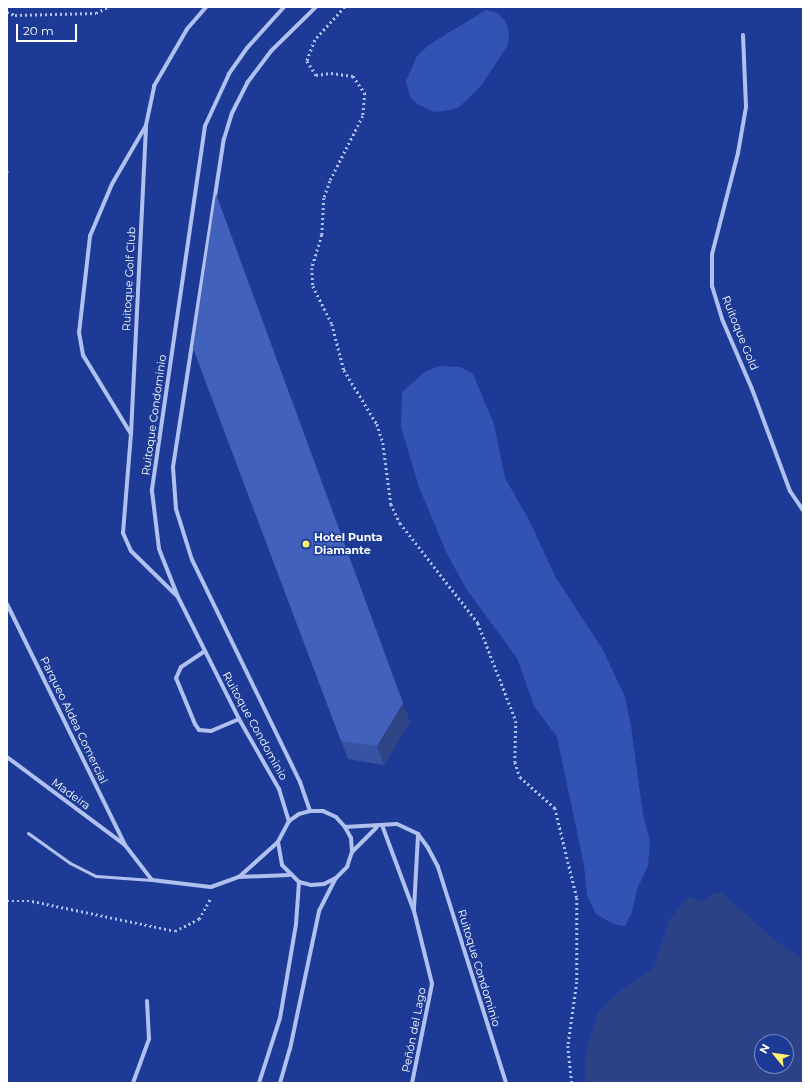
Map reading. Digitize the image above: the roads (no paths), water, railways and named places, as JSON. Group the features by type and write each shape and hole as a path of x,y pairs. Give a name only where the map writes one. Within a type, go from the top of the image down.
{"street":[{"name":"Ruitoque Golf Club","path":"178,596 131,552 123,532 131,434 146,124 154,86 187,29 206,7"},
{"name":"Ruitoque Condominio","path":"284,7 247,48 229,74 205,126 152,491 159,549 178,596 239,719 279,789 289,821"},
{"name":"Ruitoque Condominio","path":"310,811 300,782 192,560 176,509 173,466 224,139 232,113 247,83 271,51 316,7"},
{"name":"Ruitoque Gold","path":"743,35 746,107 738,153 712,254 712,286 722,319 752,389 790,491 803,510"},
{"name":"Ruitoque Golf Club","path":"131,434 83,355 79,333 90,236 112,184 146,124"},
{"name":"Parqueo Aldea Comercial","path":"7,604 125,845"},
{"path":"205,651 181,667 176,678 195,724 199,730 211,731 239,719"},
{"name":"Madeira","path":"7,757 125,845"},
{"path":"238,877 278,842 289,821 310,811 323,811 336,817 345,827 351,838 352,852 347,867 336,878 319,911 290,1049 280,1083"},
{"path":"345,827 397,824 418,834 414,911"},
{"path":"352,852 380,826"},
{"path":"380,826 414,911"},
{"name":"Ruitoque Condominio","path":"418,834 438,867 506,1083"},
{"path":"278,842 278,854 289,875 299,882 318,884 336,878"},
{"path":"125,845 152,880 211,887 238,877 289,875"},
{"path":"259,1083 280,1018 296,924 299,882"},
{"name":"Peñón del Lago","path":"412,1083 432,984 414,911"},
{"path":"133,1083 149,1039 147,1001"}],"lane":[{"path":"28,833 70,863 96,876 152,880"}],"place":[{"name":"Hotel Punta Diamante","path":"306,544"}]}
